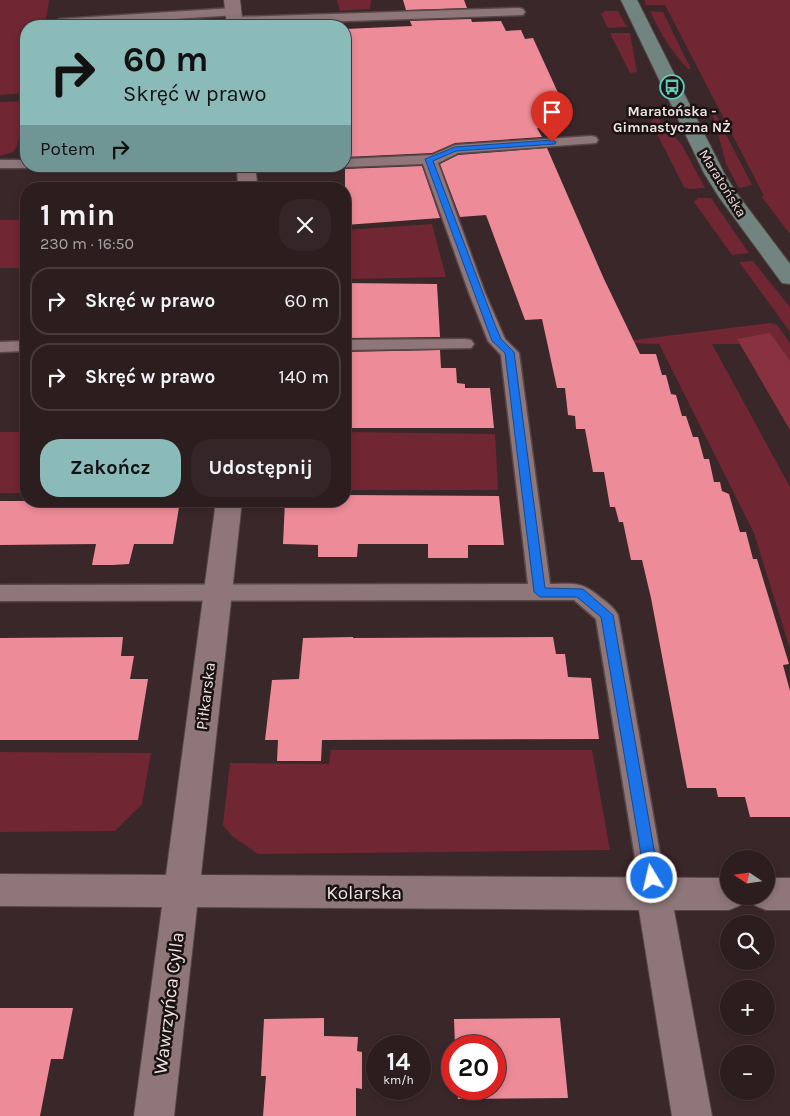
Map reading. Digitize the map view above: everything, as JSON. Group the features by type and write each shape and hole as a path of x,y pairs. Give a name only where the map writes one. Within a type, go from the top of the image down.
{"main road":[{"name":"Maratońska","path":"629,0 702,152 718,180 790,278"}],"street":[{"name":"Piłkarska","path":"181,890 229,507"},
{"name":"Kolarska","path":"0,890 720,894"},
{"name":"Wawrzyńca Cylla","path":"154,1116 181,890"},
{"path":"654,894 692,1116"},
{"path":"775,894 790,894"}],"lane":[{"path":"381,0 384,17"},
{"path":"125,20 234,15 384,17 519,12"},
{"path":"351,163 434,159 455,149 591,140"},
{"path":"429,159 497,341 510,352 540,592"},
{"path":"0,164 20,162"},
{"path":"351,345 465,344"},
{"path":"0,347 20,346"},
{"path":"0,593 579,592 607,615 654,894"}],"shaded area":[{"path":"0,0 49,0 46,20 20,20 20,93 0,95"},
{"path":"337,0 371,0 370,9 340,11"},
{"path":"644,0 790,0 790,234 761,196 764,196 665,5 646,5"},
{"path":"605,11 618,11 627,27 608,28 601,14"},
{"path":"650,11 663,12 691,69 688,69 671,49"},
{"path":"610,33 630,33 637,72 630,73"},
{"path":"20,101 20,132 17,147 13,152 0,156 0,102"},
{"path":"712,112 715,113 752,185 739,188 726,164"},
{"path":"653,119 659,119 682,145 705,188 690,189 684,187 651,122"},
{"path":"698,198 711,198 749,253 732,255 694,202"},
{"path":"0,220 20,220 20,268 0,268"},
{"path":"432,224 446,277 351,279 351,230"},
{"path":"753,261 790,307 790,332 739,262"},
{"path":"770,323 777,325 790,343 790,422 744,344 712,344 790,487 790,649 754,533 659,344 626,343 634,340"},
{"path":"770,333 790,361 790,430 737,339"},
{"path":"0,432 20,432 20,493 0,493"},
{"path":"351,432 495,434 498,490 351,490"},
{"path":"331,750 592,750 610,850 258,854 232,836 223,825 230,763 329,764"},
{"path":"0,752 151,753 142,804 115,831 0,832"}],"building":[{"path":"403,0 464,0 467,8 406,10"},
{"path":"471,19 472,22 501,21 506,31 521,30 525,39 533,38 570,119 564,120 566,126 537,128 542,137 455,143 432,153 351,157 351,29 412,26 410,21"},
{"path":"547,148 604,279 640,354 656,354 662,375 666,375 671,394 676,395 682,416 686,416 693,437 698,437 704,459 709,459 714,482 720,482 722,491 729,494 740,532 746,532 753,559 757,559 789,664 783,665 790,691 790,817 750,817 745,797 718,797 716,788 687,788 642,560 631,560 623,522 619,522 615,507 610,507 604,472 593,472 585,429 576,429 575,416 568,415 565,388 557,388 542,319 525,320 486,215 460,217 440,164 458,155"},
{"path":"422,166 440,218 351,225 351,182 345,182 345,172 351,172 351,169"},
{"path":"351,283 437,284 440,337 351,338"},
{"path":"440,350 441,368 456,368 457,383 465,384 465,388 490,388 494,428 351,428 351,352"},
{"path":"351,495 499,496 504,545 468,545 468,558 428,558 428,544 358,544 357,557 318,557 318,545 283,544 285,507 351,507"},
{"path":"0,501 20,501 20,507 179,507 173,544 134,544 129,564 92,565 96,544 0,545"},
{"path":"123,637 121,656 134,656 130,679 148,679 138,740 0,740 0,638"},
{"path":"553,637 556,654 565,654 568,677 591,678 599,739 322,740 321,761 277,761 278,740 265,740 272,680 299,679 303,638"},
{"path":"0,1008 73,1008 63,1059 51,1059 40,1116 0,1116"},
{"path":"324,1018 324,1036 358,1037 357,1051 362,1052 362,1089 356,1088 356,1116 263,1116 266,1076 261,1076 264,1019"},
{"path":"560,1018 568,1098 506,1099 506,1035 455,1035 454,1019"}],"place":[{"name":"Maratońska - Gimnastyczna NŻ","path":"672,87"}],"route":[{"path":"552,142 455,149 434,159 429,159 490,325 497,341 510,352 540,592 579,592 607,615 652,878"}]}
